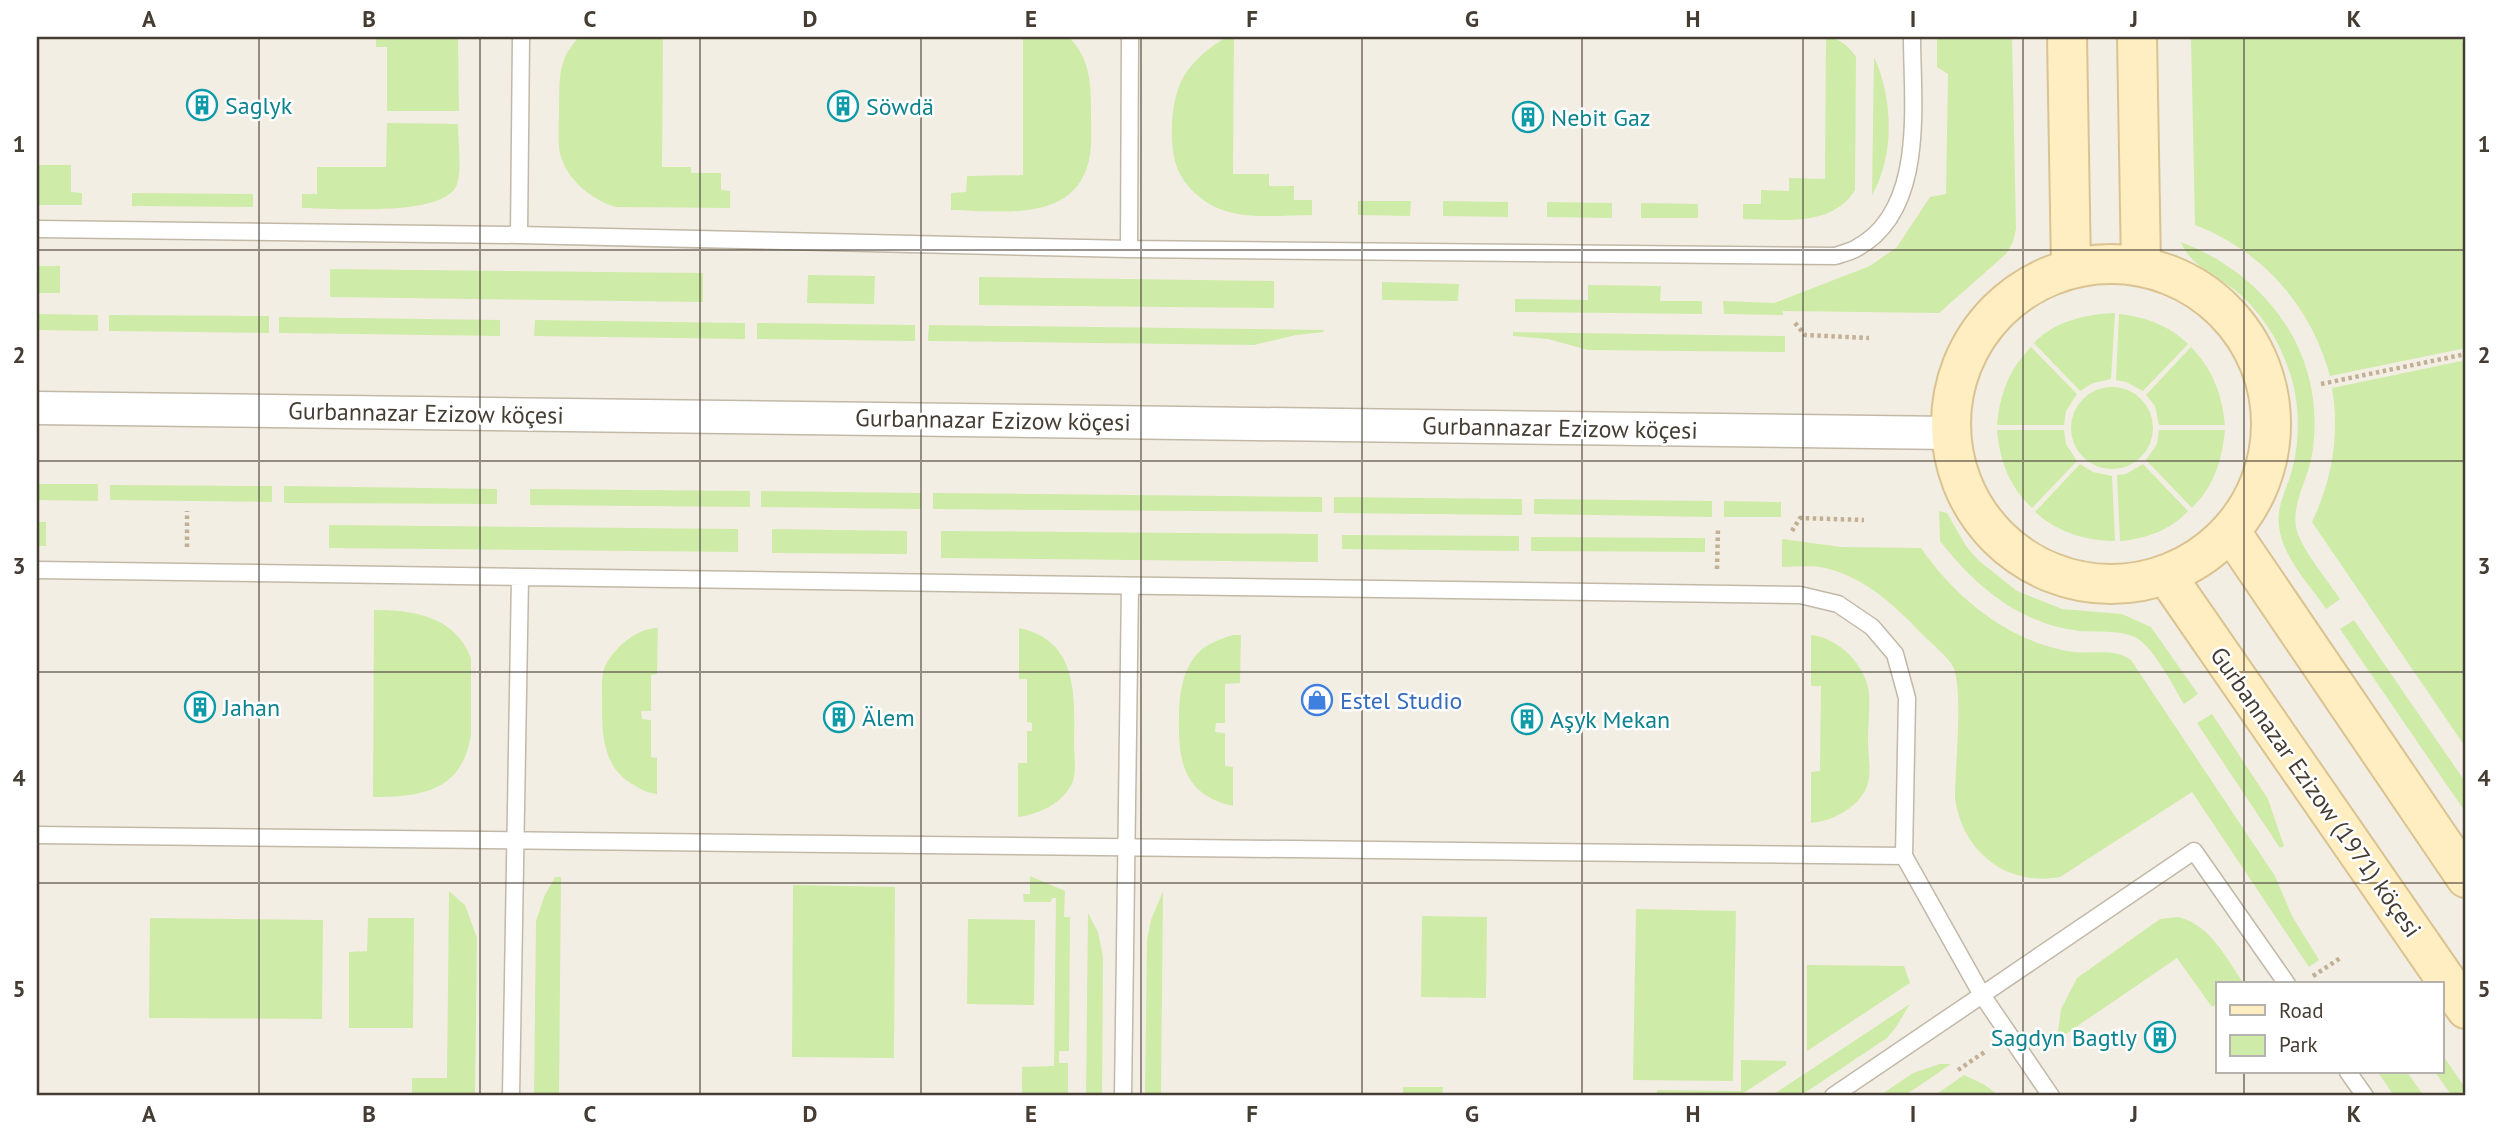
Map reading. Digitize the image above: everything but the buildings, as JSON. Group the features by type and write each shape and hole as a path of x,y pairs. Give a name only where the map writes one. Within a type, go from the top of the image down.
{"street":[{"path":"2067,37 2071,268"},
{"path":"2137,37 2141,265"},
{"path":"2101,263 2141,265 2183,280 2223,309 2252,348 2269,394 2271,443 2258,491 2231,532 2201,558 2166,575 2119,585 2071,579 2026,561 1989,529 1963,488 1950,433 1952,397 1966,354 1991,316 2026,287 2071,268 2101,263"},
{"name":"Gurbannazar Ezizow köçesi","path":"37,408 1950,433"},
{"path":"2231,532 2466,878"},
{"name":"Gurbannazar Ezizow (1971) köçesi","path":"2166,575 2466,1009"}],"lane":[{"path":"519,235 521,37"},
{"path":"1129,249 1130,37"},
{"path":"37,229 519,235 1129,249 1835,256 1855,249 1875,234 1895,208 1904,187 1912,147 1912,37"},
{"path":"37,570 1800,595 1838,604 1872,627 1895,654 1907,698 1904,856 1982,995 2051,1096"},
{"path":"510,1096 520,577"},
{"path":"1124,1096 1130,586"},
{"path":"37,835 1904,856"},
{"path":"1833,1096 2194,851 2286,982"},
{"path":"2349,1074 2365,1096"}],"path":[{"path":"1795,323 1805,335 1870,338"},
{"path":"2321,384 2466,354"},
{"path":"1792,531 1800,518 1864,520"},
{"path":"1717,594 1718,528"},
{"path":"2311,978 2342,957"},
{"path":"1958,1070 2009,1035"}],"green space":[{"path":"376,37 458,37 459,111 387,111 387,47 376,47"},
{"path":"579,37 663,37 662,167 691,167 691,173 721,173 721,190 730,191 730,208 616,207 596,199 571,176 561,157 559,146 559,87 563,62"},
{"path":"1023,37 1069,37 1085,62 1091,90 1091,139 1090,155 1083,177 1071,193 1055,203 1036,209 993,212 951,210 951,193 966,192 967,176 1023,175"},
{"path":"1228,37 1234,37 1233,174 1269,174 1269,186 1294,186 1294,200 1312,200 1312,215 1260,216 1222,210 1196,194 1178,170 1173,148 1172,123 1179,86 1198,59"},
{"path":"1826,37 1843,43 1856,57 1855,190 1833,211 1819,216 1789,220 1743,219 1743,204 1761,204 1761,190 1789,191 1789,178 1825,179"},
{"path":"1937,37 2012,37 2016,229 2006,254 1939,313 1783,311 1783,315 1724,314 1723,301 1774,303 1870,266 1897,247 1930,197 1946,194 1948,74 1937,67"},
{"path":"2191,37 2462,37 2462,42 2466,43 2466,348 2330,376 2322,350 2310,327 2281,284 2242,250 2195,225"},
{"path":"1874,57 1885,90 1889,126 1885,162 1872,195"},
{"path":"387,123 458,124 460,163 457,184 449,195 411,207 302,208 302,194 317,194 317,167 386,167"},
{"path":"37,165 71,165 71,192 82,193 82,205 37,205"},
{"path":"132,193 253,194 253,207 132,206"},
{"path":"1358,201 1411,201 1410,216 1358,215"},
{"path":"1443,201 1508,202 1508,217 1443,216"},
{"path":"1547,202 1612,203 1612,218 1547,217"},
{"path":"1641,203 1698,204 1698,218 1641,218"},
{"path":"2181,242 2213,257 2241,276 2266,299 2286,325 2301,354 2311,386 2315,419 2312,455 2295,518 2298,535 2308,554 2340,599 2326,609 2291,560 2279,526 2279,511 2292,470 2298,431 2295,391 2283,355 2273,334 2252,307 2236,291 2191,258"},
{"path":"37,266 60,266 60,293 37,293"},
{"path":"330,269 703,273 703,302 330,297"},
{"path":"808,275 875,276 874,304 807,303"},
{"path":"979,277 1274,281 1274,308 979,305"},
{"path":"1382,282 1459,284 1458,301 1382,300"},
{"path":"1588,285 1661,286 1660,301 1702,301 1702,314 1515,312 1515,299 1588,300"},
{"path":"2115,313 2111,379 2093,383 2080,391 2034,343 2061,324 2093,315"},
{"path":"37,314 98,315 98,331 37,330"},
{"path":"2119,314 2156,323 2188,344 2143,391 2116,380"},
{"path":"109,315 269,316 269,333 109,331"},
{"path":"279,317 500,320 500,336 279,333"},
{"path":"535,320 745,323 745,339 534,336"},
{"path":"757,323 915,325 915,341 757,339"},
{"path":"929,325 1324,332 1296,335 1254,345 928,341"},
{"path":"1513,332 1785,336 1785,352 1588,350 1548,339 1513,336"},
{"path":"2031,347 2077,394 2066,411 2064,425 1997,425 2000,403 2007,383 2023,355"},
{"path":"2191,347 2215,383 2222,403 2225,425 2159,425 2155,406 2146,395"},
{"path":"2466,360 2466,748 2312,522 2325,490 2332,457 2335,423 2332,388"},
{"path":"2112,387 2128,390 2141,399 2150,412 2153,428 2150,444 2141,457 2128,466 2112,469 2096,466 2083,457 2074,444 2071,428 2074,412 2083,399 2096,390"},
{"path":"1997,430 2064,430 2066,444 2077,461 2032,508 2017,491 2007,472 2000,452"},
{"path":"2159,430 2225,430 2216,472 2200,500 2192,508 2146,460 2157,444"},
{"path":"2080,464 2093,472 2112,476 2115,541 2072,534 2035,512"},
{"path":"2143,464 2188,511 2157,532 2120,541 2117,475 2126,474"},
{"path":"37,484 98,484 98,501 37,500"},
{"path":"110,485 272,486 272,502 110,500"},
{"path":"284,486 497,489 497,504 284,503"},
{"path":"530,489 750,491 750,507 530,505"},
{"path":"761,491 921,493 921,509 761,507"},
{"path":"933,493 1322,497 1322,512 933,509"},
{"path":"1334,497 1522,499 1522,515 1334,513"},
{"path":"1534,499 1712,501 1712,517 1534,514"},
{"path":"1724,501 1781,502 1781,517 1724,517"},
{"path":"1939,511 1947,513 1966,546 1978,560 2017,591 2062,609 2122,614 2151,627 2198,694 2184,704 2151,651 2132,636 2058,627 2019,612 2001,601 1984,588 1940,541"},
{"path":"37,522 46,522 46,546 37,546"},
{"path":"329,525 738,529 738,552 329,548"},
{"path":"772,529 907,531 907,554 772,553"},
{"path":"941,531 1318,534 1318,562 941,558"},
{"path":"1342,535 1519,536 1519,551 1342,549"},
{"path":"1531,537 1705,538 1705,552 1531,551"},
{"path":"1782,539 1841,547 1921,548 1935,567 1968,601 2007,629 2050,647 2073,652 2118,654 2131,660 2275,876 2292,916 2319,960 2309,967 2192,792 2060,877 2040,879 2022,876 1990,861 1977,849 1967,834 1959,817 1955,798 1958,695 1952,665 1903,615 1867,586 1825,568 1782,567"},
{"path":"374,610 418,614 444,624 464,644 471,658 471,734 467,753 449,779 423,792 373,797"},
{"path":"2354,620 2466,783 2466,813 2340,629"},
{"path":"658,628 657,674 651,675 651,711 641,711 642,719 651,720 651,757 657,758 657,794 650,793 622,777 609,758 602,725 602,677 608,661 619,647 641,632"},
{"path":"1019,628 1038,634 1053,644 1063,657 1073,689 1075,767 1072,784 1059,800 1033,814 1018,817 1018,763 1027,763 1027,731 1032,731 1032,723 1027,722 1027,679 1019,679"},
{"path":"1233,635 1241,635 1240,683 1225,684 1225,723 1216,723 1215,732 1225,733 1225,766 1233,767 1233,806 1204,794 1187,774 1180,749 1179,718 1183,683 1193,659 1206,646"},
{"path":"1811,635 1841,647 1863,673 1869,693 1870,770 1863,794 1858,801 1836,816 1811,823 1811,772 1820,771 1821,686 1811,686"},
{"path":"2212,714 2268,799 2284,846 2280,848 2197,723"},
{"path":"1030,876 1065,891 1064,917 1070,917 1069,1051 1059,1051 1059,1063 1068,1063 1068,1096 1022,1096 1022,1067 1054,1066 1056,898 1052,898 1051,902 1024,902 1023,894 1030,894"},
{"path":"555,877 561,877 559,1096 534,1096 536,921 544,897"},
{"path":"793,885 895,887 894,1058 792,1057"},
{"path":"449,891 465,905 477,938 475,1096 412,1096 412,1078 447,1078"},
{"path":"1163,891 1161,1096 1145,1096 1147,940 1151,920"},
{"path":"1636,909 1736,911 1733,1081 1633,1080"},
{"path":"1088,913 1098,932 1103,957 1102,1096 1086,1096"},
{"path":"1422,916 1487,917 1486,998 1421,997"},
{"path":"2178,917 2200,927 2224,953 2243,982 2216,982 2216,1004 2212,1007 2177,958 2057,1040 2061,1009 2077,978 2160,919"},
{"path":"150,918 323,920 322,1019 149,1018"},
{"path":"368,918 414,918 413,1028 349,1028 349,952 367,951"},
{"path":"968,919 1035,920 1034,1005 967,1004"},
{"path":"1807,965 1904,966 1910,983 1807,1051"},
{"path":"1910,1004 1887,1038 1800,1096 1771,1096"},
{"path":"2444,1057 2466,1089 2466,1096 2452,1096 2436,1074 2444,1074"},
{"path":"1741,1060 1786,1061 1786,1065 1739,1096 1656,1096 1657,1090 1741,1091"},
{"path":"1940,1064 1951,1064 1904,1096 1879,1096 1913,1073"},
{"path":"2379,1074 2408,1074 2424,1096 2394,1096"},
{"path":"1964,1075 1985,1085 1999,1096 1934,1096"},
{"path":"1403,1087 1443,1087 1442,1096 1403,1096"}],"place":[{"name":"Saglyk","path":"202,105"},
{"name":"Söwdä","path":"843,106"},
{"name":"Nebit Gaz","path":"1528,117"},
{"name":"Estel Studio","path":"1317,700"},
{"name":"Jahan","path":"200,707"},
{"name":"Älem","path":"839,717"},
{"name":"Aşyk Mekan","path":"1527,719"},
{"name":"Sagdyn Bagtly","path":"2160,1037"}]}
